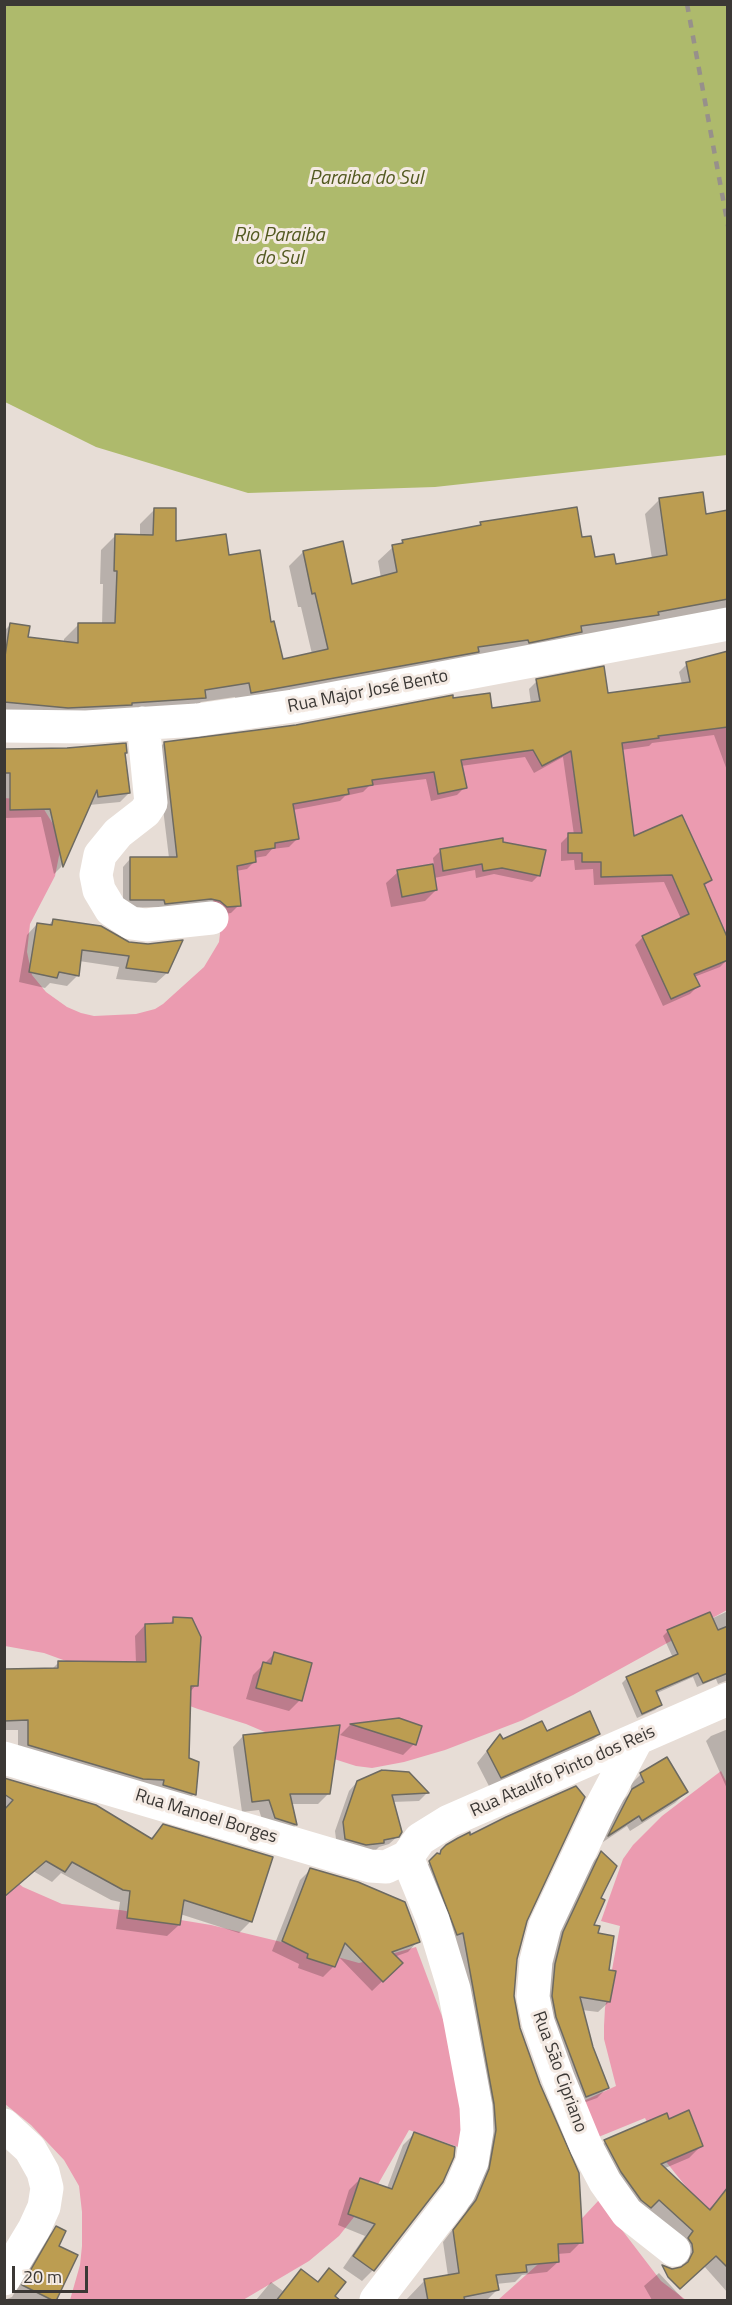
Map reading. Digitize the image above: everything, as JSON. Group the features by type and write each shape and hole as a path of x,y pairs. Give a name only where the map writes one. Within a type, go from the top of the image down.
{"street":[{"name":"Rua Major José Bento","path":"4,726 86,727 197,720 293,706 728,624"},
{"path":"143,723 151,802 145,812 118,833 100,855 96,874 99,890 111,910 131,923 146,925 212,918"},
{"name":"Rua Ataulfo Pinto dos Reis","path":"407,1857 420,1839 449,1821 728,1699"},
{"name":"Rua São Cipriano","path":"637,1739 601,1807 545,1926 536,1960 533,1997 538,2022 558,2078 586,2146 605,2182 627,2212 674,2250"},
{"name":"Rua Manoel Borges","path":"4,1758 370,1866 386,1867 407,1857"},
{"path":"376,2301 459,2192 472,2162 477,2131 476,2107 454,1989 433,1920 407,1857"},
{"path":"4,2125 30,2149 43,2172 47,2188 44,2207 34,2229 4,2279"}],"shaded area":[{"path":"728,724 727,1610 523,1720 445,1750 404,1762 372,1768 356,1766 312,1752 246,1724 44,1653 5,1646 4,798 29,800 42,806 56,829 60,851 55,876 30,924 27,952 32,975 46,992 67,1007 81,1013 94,1016 136,1014 155,1009 163,1004 204,967 219,942 220,934 196,814 408,769 555,743"},
{"path":"721,1771 728,1785 727,2238 667,2163 645,2118 596,2138 579,2103 616,2086 604,2039 604,2026 605,2008 620,1926 601,1921 623,1859 633,1845 662,1816"},
{"path":"4,1872 23,1887 62,1904 120,1910 211,1925 359,1963 416,1947 443,2019 461,2081 461,2148 409,2130 373,2193 339,2236 309,2261 243,2300 70,2300 80,2265 82,2246 79,2186 64,2160 31,2125 5,2104"},
{"path":"599,2200 661,2281 686,2300 498,2300 546,2257"}],"water":[{"name":"Rio Paraiba do Sul","path":"4,5 727,5 727,455 435,487 248,493 96,447 5,402"}],"building":[{"path":"703,492 706,514 728,510 728,599 658,612 659,615 581,626 582,632 529,643 528,640 478,647 479,652 251,693 249,683 205,690 206,698 132,703 132,705 68,708 4,702 4,663 10,623 30,626 28,637 78,643 78,623 115,623 117,571 114,571 115,534 153,535 154,508 176,508 176,541 226,534 229,555 260,550 271,622 274,621 283,659 328,649 315,593 312,594 303,551 343,541 352,584 397,572 392,545 403,543 402,540 481,525 480,522 577,507 582,537 591,536 595,557 614,554 616,564 667,555 659,498"},
{"path":"728,651 728,727 622,743 634,836 682,815 712,880 704,884 728,939 728,960 694,974 700,986 671,999 642,936 689,914 672,875 601,877 601,862 582,862 582,853 568,853 568,833 582,833 571,751 542,766 533,750 461,760 467,788 438,794 434,772 372,780 373,785 348,789 349,794 293,804 299,839 275,843 275,848 255,851 256,862 237,866 241,906 227,907 220,901 211,899 165,904 164,900 130,900 130,857 177,857 164,742 296,725 453,695 453,698 490,693 492,708 540,701 536,679 604,666 608,693 690,682 686,662"},
{"path":"126,743 130,793 98,797 97,790 63,867 50,809 10,810 10,773 4,773 4,749 67,748"},
{"path":"503,838 503,842 546,850 540,876 502,868 483,871 482,864 443,871 440,849"},
{"path":"433,864 437,890 402,897 397,870"},
{"path":"53,919 101,926 129,942 148,944 183,940 168,973 126,968 129,956 82,950 79,976 59,972 57,978 29,972 37,923 52,925"},
{"path":"710,1612 718,1630 728,1626 728,1673 703,1683 698,1673 656,1691 662,1705 642,1714 626,1677 678,1654 667,1630"},
{"path":"173,1617 192,1618 201,1637 198,1686 191,1686 189,1758 199,1762 196,1795 163,1785 164,1780 143,1779 28,1745 28,1720 4,1721 4,1669 58,1668 58,1661 146,1662 145,1624 173,1623"},
{"path":"274,1652 312,1663 302,1701 256,1688 263,1662 271,1664"},
{"path":"590,1711 600,1734 501,1778 487,1751 500,1734 503,1739 542,1721 547,1731"},
{"path":"399,1718 422,1726 416,1745 350,1724"},
{"path":"340,1725 330,1794 290,1794 297,1825 275,1818 269,1800 252,1802 243,1735"},
{"path":"667,1757 688,1792 642,1821 639,1816 608,1836 632,1789 644,1782 640,1773"},
{"path":"382,1770 409,1772 429,1793 392,1795 402,1832 399,1837 384,1840 384,1843 366,1845 345,1839 343,1822 357,1781"},
{"path":"4,1778 96,1805 152,1839 163,1824 273,1857 252,1922 184,1900 180,1925 127,1918 130,1891 123,1890 72,1862 65,1872 46,1861 4,1897 4,1810 13,1800 4,1794"},
{"path":"576,1786 585,1797 527,1921 517,1959 514,1996 520,2028 540,2084 579,2173 583,2243 558,2244 559,2262 526,2265 527,2272 496,2275 499,2290 464,2297 465,2301 428,2301 424,2279 459,2273 453,2230 476,2200 489,2169 496,2130 494,2104 463,1933 457,1935 429,1861 437,1853 440,1854 446,1845 458,1838 470,1832 470,1835"},
{"path":"601,1851 617,1866 601,1898 605,1900 594,1925 600,1926 598,1933 614,1936 609,1970 616,1971 610,2002 580,1997 593,2047 609,2088 586,2097 556,2017 552,1996 555,1964 563,1932"},
{"path":"310,1868 358,1882 405,1902 420,1942 392,1952 403,1963 383,1982 345,1943 335,1967 307,1958 308,1954 282,1941"},
{"path":"689,2110 703,2146 661,2164 710,2210 728,2187 728,2268 716,2256 680,2289 668,2277 662,2265 672,2269 688,2262 693,2252 688,2238 693,2231 659,2200 651,2208 641,2200 621,2172 604,2140 667,2113 669,2119"},
{"path":"414,2132 455,2147 454,2157 443,2182 374,2271 353,2256 375,2224 348,2214 360,2178 392,2189"},
{"path":"56,2226 66,2231 59,2246 78,2255 54,2301 22,2285"},
{"path":"329,2268 346,2282 335,2296 341,2301 276,2301 301,2269 318,2282"}],"railway":[{"path":"687,4 728,226"}],"water label":[{"name":"Paraiba do Sul","path":"366,179"}]}
